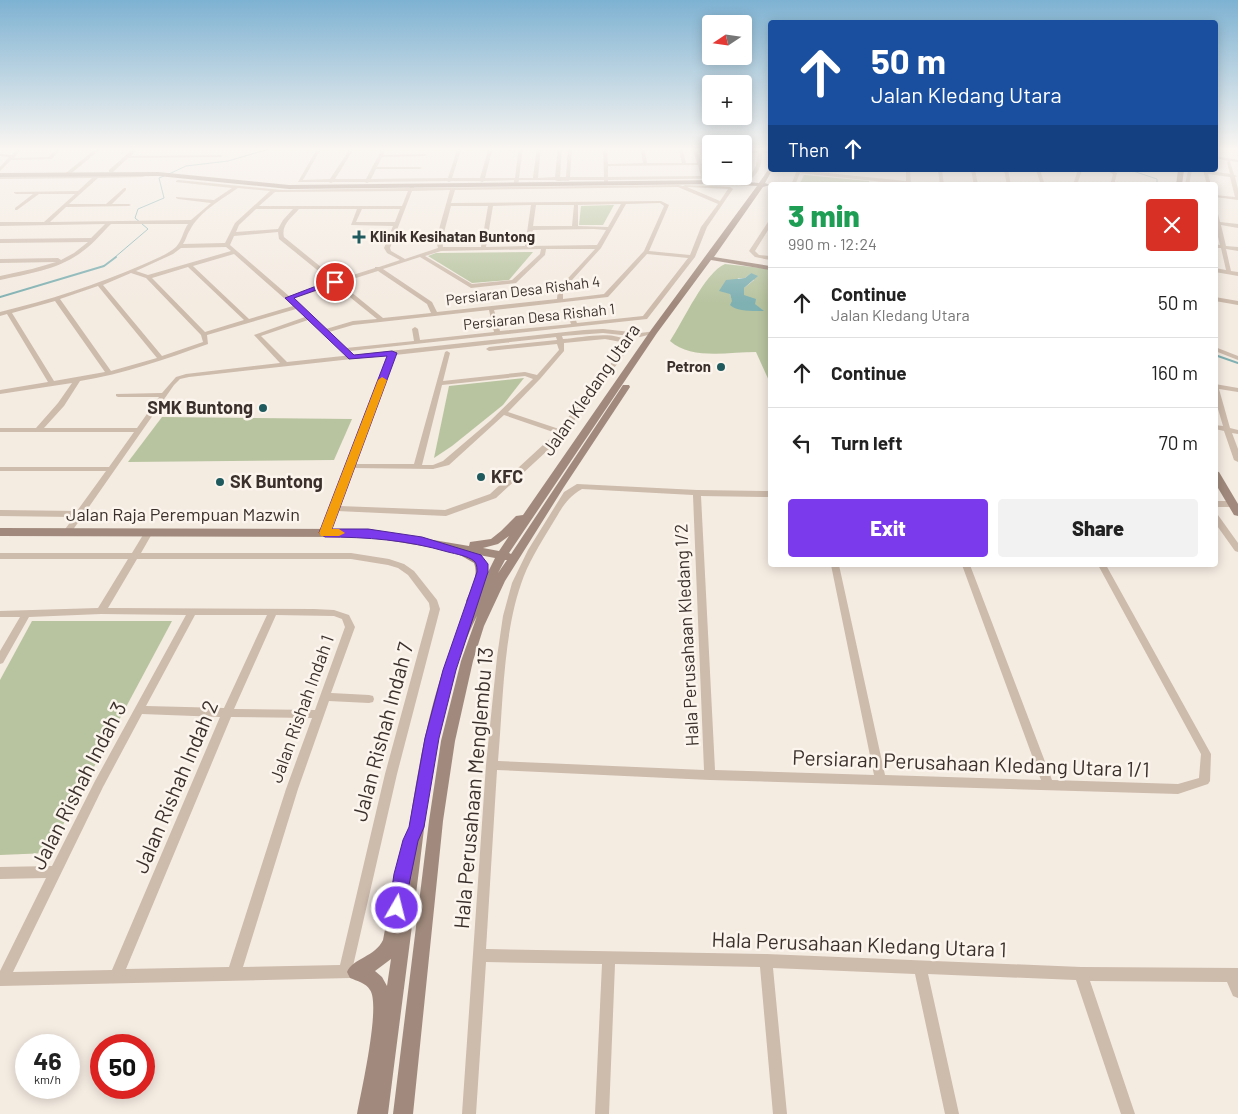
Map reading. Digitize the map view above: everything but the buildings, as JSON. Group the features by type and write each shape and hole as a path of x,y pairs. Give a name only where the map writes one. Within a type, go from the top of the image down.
{"main road":[{"name":"Jalan Kledang Utara","path":"378,1114 417,827 432,738 449,670 463,632 551,481 654,332 715,256 754,199"},
{"name":"Jalan Kledang Utara","path":"403,1114 436,821 448,741 458,693 478,626 508,556 680,307 710,269 715,256 754,199"},
{"path":"715,256 768,266"},
{"path":"710,269 732,260"},
{"path":"1218,480 1238,514"},
{"path":"422,541 482,545 494,542 503,537 551,481"},
{"name":"Jalan Raja Perempuan Mazwin","path":"0,532 368,533 508,556"},
{"path":"422,541 465,552 477,558 482,564 482,572 463,632"},
{"path":"350,971 372,964 387,950 394,925 402,874 410,840 417,827"},
{"path":"350,971 365,976 377,984 381,998 381,1015 366,1114"}],"street":[{"path":"17,209 30,199"},
{"path":"46,223 73,199"},
{"path":"108,205 114,199"},
{"path":"187,199 216,202"},
{"path":"181,246 186,230 220,199"},
{"path":"227,245 234,234 237,224 265,199"},
{"path":"393,207 396,199"},
{"path":"403,260 387,250 407,199"},
{"path":"441,249 439,240 450,199"},
{"path":"565,204 566,199"},
{"path":"714,199 721,202 723,199"},
{"name":"Persiaran Desa Rishah 1","path":"344,350 645,318 692,257 704,227 721,202"},
{"path":"560,301 560,290 599,247 624,203"},
{"name":"Persiaran Desa Rishah 4","path":"325,330 343,324 606,296 646,252 667,205 664,203 624,203 448,205"},
{"path":"527,248 534,204"},
{"path":"575,227 576,204"},
{"path":"65,206 129,205"},
{"path":"483,248 491,205"},
{"path":"360,207 352,222 353,224 397,224"},
{"path":"255,208 404,207"},
{"path":"297,208 280,230 281,238 382,320"},
{"path":"0,224 126,221 193,222"},
{"path":"0,278 46,268 66,260 85,248 110,222"},
{"path":"1218,223 1238,226"},
{"path":"0,229 8,224"},
{"path":"530,228 575,227 610,229"},
{"path":"768,228 762,240 752,251 754,254 768,258"},
{"path":"234,234 280,230"},
{"path":"1218,230 1229,273"},
{"path":"0,241 92,240"},
{"path":"0,314 100,285 133,272 181,246 227,245 325,330 352,358"},
{"path":"1218,246 1238,249"},
{"path":"420,255 471,286 514,282 543,254 544,247"},
{"path":"288,298 441,249 599,247"},
{"path":"133,272 148,276 235,252"},
{"path":"646,252 692,257"},
{"path":"0,261 66,260"},
{"path":"189,265 248,321"},
{"path":"377,268 430,303 435,314"},
{"path":"1218,271 1238,274"},
{"path":"0,392 110,374 204,345 207,340 204,334 148,276"},
{"path":"100,285 161,359"},
{"path":"57,299 110,374"},
{"path":"1218,300 1238,303"},
{"path":"204,334 298,306"},
{"path":"491,308 498,334"},
{"path":"9,312 52,384"},
{"path":"570,313 575,326"},
{"path":"286,365 257,335 310,317"},
{"path":"415,329 416,342"},
{"path":"67,532 163,395 178,378 188,375 352,358 447,353 603,331 635,335 654,332"},
{"path":"635,335 642,340 639,354"},
{"path":"334,508 446,513 493,496 560,432 627,347 627,343 623,340 605,337 559,338 391,356"},
{"path":"350,466 433,467 446,463 504,413 538,378 562,350 559,338"},
{"path":"1218,350 1238,358"},
{"path":"417,467 447,353"},
{"path":"325,533 391,356"},
{"path":"439,383 525,374 538,378"},
{"path":"38,430 61,404 77,380"},
{"path":"1218,387 1238,390"},
{"path":"118,395 163,395"},
{"path":"1218,397 1238,460"},
{"path":"504,413 560,432"},
{"path":"1218,428 1238,432"},
{"path":"0,430 139,430"},
{"path":"0,469 113,468"},
{"path":"580,486 697,493 768,494"},
{"name":"Hala Perusahaan Menglembu 13","path":"469,1114 492,765 502,657 508,616 518,583 532,550 567,494 580,486"},
{"name":"Hala Perusahaan Kledang 1/2","path":"697,493 710,775"},
{"path":"1218,504 1231,504"},
{"path":"0,513 80,514"},
{"path":"1218,521 1238,549"},
{"path":"101,612 149,532"},
{"path":"0,556 133,557"},
{"name":"Jalan Rishah Indah 7","path":"133,557 351,556 389,562 401,566 411,573 434,602 436,609 391,774 350,971"},
{"path":"835,567 880,779"},
{"path":"967,567 1049,786"},
{"name":"Persiaran Perusahaan Kledang Utara 1/1","path":"492,765 710,775 1178,789 1204,781 1206,754 1103,567"},
{"name":"Jalan Rishah Indah 3","path":"1,979 139,710 192,612"},
{"name":"Jalan Rishah Indah 1","path":"0,614 273,612 334,613 346,617 350,627 292,788 234,973"},
{"name":"Jalan Rishah Indah 2","path":"116,978 227,713 273,612"},
{"path":"0,660 26,614"},
{"path":"325,697 370,699"},
{"path":"139,710 320,714"},
{"path":"0,873 56,872"},
{"name":"Hala Perusahaan Kledang Utara 1","path":"479,955 766,962 1081,974 1234,975"},
{"path":"602,1114 610,958"},
{"path":"766,962 780,1114"},
{"path":"920,967 952,1114"},
{"path":"1,979 116,978 350,971"},
{"path":"1081,974 1128,1114"},
{"path":"1234,975 1238,990"}],"green space":[{"path":"614,205 603,225 579,225 581,206"},
{"path":"533,252 509,280 472,283 428,256 436,253"},
{"path":"725,264 768,269 768,379 756,352 699,353 688,351 670,341 695,298 710,277","holes":["751,273 754,280 744,288 744,296 762,310 742,309 735,304 730,294 738,278 745,278"]},
{"path":"524,378 503,405 434,458 449,386"},
{"path":"162,417 352,419 334,460 128,462"},
{"path":"32,621 172,621 48,853 0,855 0,680"}],"water":[{"path":"751,273 758,276 744,288 744,295 756,299 755,304 764,311 737,309 730,305 732,301 730,294 719,291 726,280 745,278"}],"waterway":[{"path":"114,258 148,229 135,218 138,209 162,199"},
{"path":"0,297 104,266 116,257"},
{"path":"1218,356 1238,363"}],"slow traffic":[{"path":"339,533 325,533 382,380"}],"place":[{"name":"Klinik Kesihatan Buntong","path":"359,237"},
{"name":"Petron","path":"721,367"},
{"name":"SMK Buntong","path":"263,408"},
{"name":"KFC","path":"481,477"},
{"name":"SK Buntong","path":"220,482"}],"route":[{"path":"335,282 288,298 325,330 352,358 392,353 325,533 368,533 422,541 465,552 477,558 482,564 482,572 449,670 432,738 417,827 410,840 397,908"}]}
